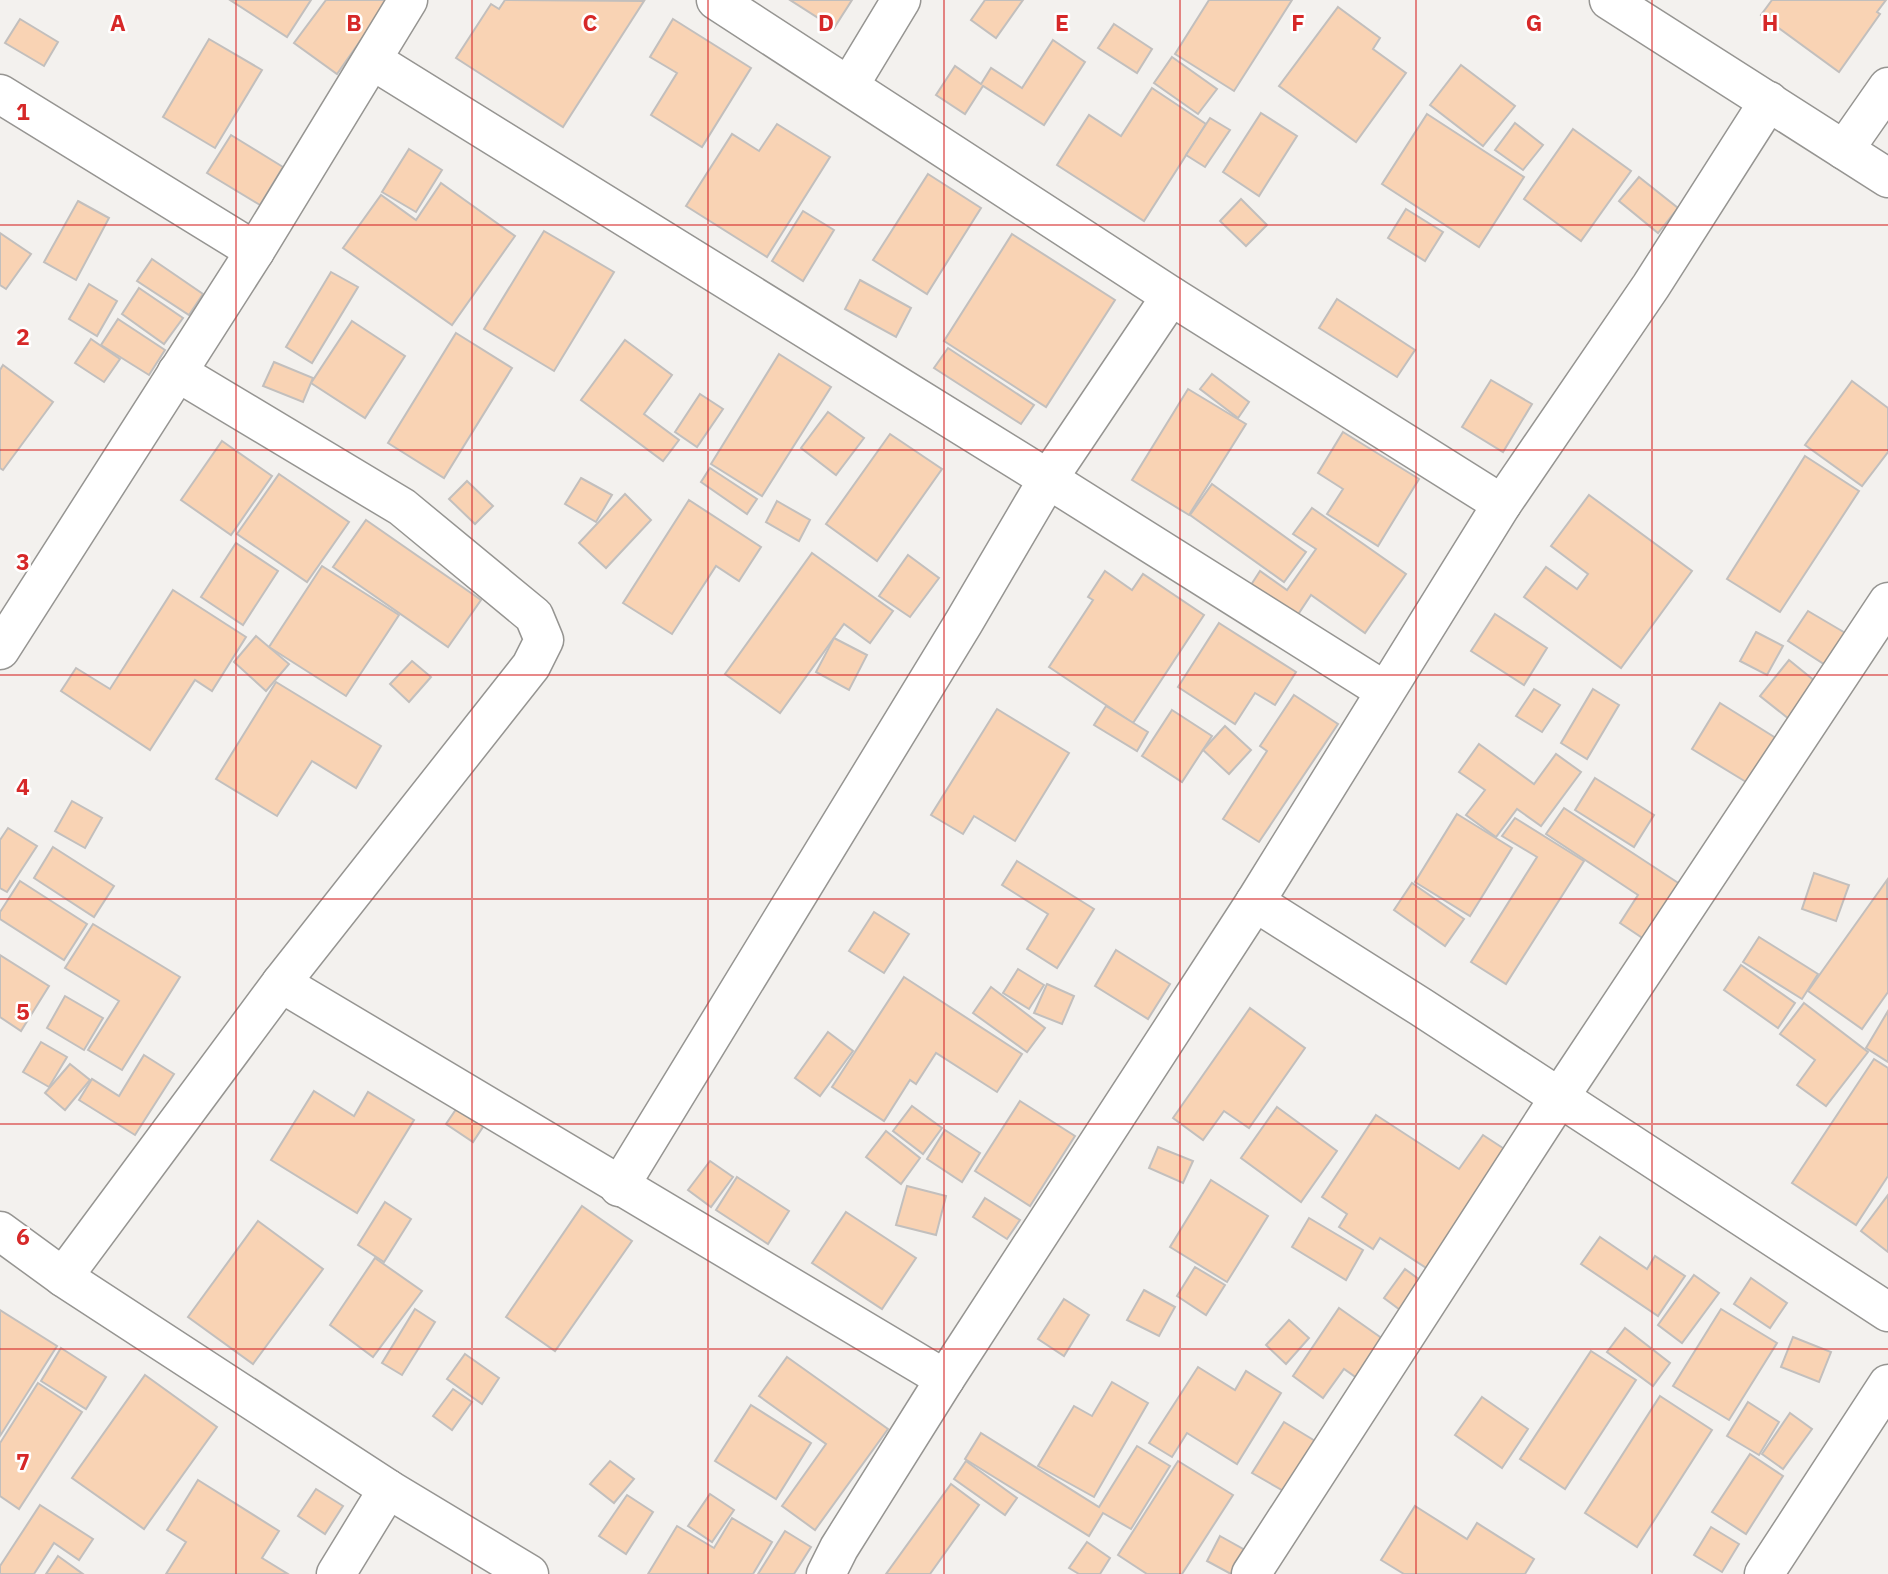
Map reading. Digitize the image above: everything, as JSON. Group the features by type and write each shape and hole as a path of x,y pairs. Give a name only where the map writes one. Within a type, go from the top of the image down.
{"street":[{"path":"0,650 255,251 408,0"},
{"path":"716,0 1171,296 1502,504"},
{"path":"849,86 901,0"},
{"path":"1609,0 1888,178"},
{"path":"372,60 1385,691"},
{"path":"1844,150 1888,88"},
{"path":"0,94 255,251"},
{"path":"827,1574 839,1548 945,1379 1255,902 1502,504 1651,286 1769,101"},
{"path":"619,1187 964,622 1048,479 1171,296"},
{"path":"63,1277 281,983 531,666 544,640 534,616 402,507 177,372"},
{"path":"1251,1574 1559,1098 1888,602"},
{"path":"1255,902 1421,1007 1888,1312"},
{"path":"281,983 945,1379"},
{"path":"0,1231 63,1277 388,1489 529,1574"},
{"path":"1764,1574 1888,1384"},
{"path":"336,1574 388,1489"}],"building":[{"path":"230,0 311,0 287,37"},
{"path":"326,0 389,0 337,74 294,43"},
{"path":"505,0 644,1 563,127 456,58 491,4 499,9"},
{"path":"790,0 852,0 834,28"},
{"path":"985,0 1023,0 996,38 971,20"},
{"path":"1209,0 1292,0 1234,91 1175,54"},
{"path":"1772,0 1886,0 1877,12 1880,14 1839,72 1761,15"},
{"path":"1338,7 1380,38 1373,49 1406,73 1356,142 1279,86"},
{"path":"20,19 58,42 44,66 5,43"},
{"path":"673,19 751,68 702,147 651,115 677,73 650,57"},
{"path":"1114,24 1152,49 1137,73 1098,48"},
{"path":"209,39 262,70 215,148 163,117"},
{"path":"1053,40 1085,62 1044,125 983,86 965,114 936,95 955,66 981,84 991,68 1022,88"},
{"path":"1172,57 1217,89 1198,114 1154,83"},
{"path":"1461,65 1515,106 1483,146 1430,105"},
{"path":"1152,88 1206,124 1144,221 1057,165 1089,115 1121,136"},
{"path":"1261,113 1297,136 1259,196 1223,172"},
{"path":"1427,114 1524,177 1479,247 1382,184"},
{"path":"1210,118 1230,130 1205,167 1186,155"},
{"path":"1515,123 1543,145 1523,170 1495,150"},
{"path":"777,124 830,157 767,257 686,206 732,134 759,151"},
{"path":"1573,129 1631,171 1581,241 1524,199"},
{"path":"231,135 283,167 260,205 207,173"},
{"path":"409,149 442,170 416,212 382,192"},
{"path":"928,174 981,208 927,294 873,260"},
{"path":"1639,177 1678,208 1658,233 1619,201"},
{"path":"441,183 515,236 452,325 343,248 381,195 416,220"},
{"path":"1241,199 1267,225 1246,246 1220,221"},
{"path":"78,201 109,218 76,280 44,262"},
{"path":"1406,209 1443,232 1425,261 1388,238"},
{"path":"803,211 834,230 803,281 772,261"},
{"path":"544,231 614,272 554,371 484,329"},
{"path":"0,233 31,254 6,289 0,285"},
{"path":"1012,234 1115,300 1046,407 944,341"},
{"path":"152,259 203,294 189,315 137,281"},
{"path":"331,272 358,287 312,363 286,347"},
{"path":"860,280 911,308 896,337 845,309"},
{"path":"89,284 117,301 97,336 69,319"},
{"path":"139,288 183,318 164,344 122,314"},
{"path":"1337,299 1415,350 1397,377 1319,328"},
{"path":"118,319 165,350 149,375 101,345"},
{"path":"352,321 405,356 365,418 311,383"},
{"path":"456,333 512,368 444,478 388,443"},
{"path":"91,339 120,359 104,382 75,363"},
{"path":"625,340 672,375 644,414 679,440 663,461 581,400"},
{"path":"948,348 1034,405 1021,424 934,368"},
{"path":"779,354 831,387 762,496 711,464"},
{"path":"274,362 313,378 303,402 263,386"},
{"path":"3,365 53,402 3,470 0,468 0,370"},
{"path":"1212,374 1249,402 1238,418 1200,389"},
{"path":"1491,380 1532,404 1503,452 1462,427"},
{"path":"1852,381 1888,408 1888,452 1862,486 1805,445"},
{"path":"1188,389 1246,424 1189,515 1132,480"},
{"path":"700,394 723,409 697,447 675,432"},
{"path":"828,412 864,438 836,475 801,448"},
{"path":"1343,432 1419,479 1378,546 1327,514 1343,489 1318,473"},
{"path":"890,434 942,469 877,561 826,524"},
{"path":"222,441 272,476 231,535 181,500"},
{"path":"1805,456 1859,491 1780,612 1727,579"},
{"path":"710,468 757,499 747,514 701,482"},
{"path":"279,474 349,522 307,582 237,534"},
{"path":"581,478 612,495 596,522 565,504"},
{"path":"467,481 493,506 475,524 449,499"},
{"path":"1212,484 1306,552 1284,582 1190,515"},
{"path":"625,494 651,520 606,568 579,543"},
{"path":"1589,495 1692,571 1621,668 1524,597 1546,567 1577,589 1588,574 1551,546"},
{"path":"689,500 761,547 739,581 716,566 672,634 623,603"},
{"path":"777,501 810,520 799,541 766,522"},
{"path":"1312,508 1406,574 1365,633 1311,595 1297,616 1251,585 1260,571 1287,590 1316,549 1293,534"},
{"path":"366,520 481,600 448,647 333,567"},
{"path":"236,543 278,571 243,625 201,597"},
{"path":"812,553 893,611 870,643 844,624 780,713 725,674"},
{"path":"908,555 939,578 910,617 879,596"},
{"path":"322,566 399,615 346,696 269,647"},
{"path":"1105,571 1132,590 1143,574 1204,615 1133,723 1049,667 1093,600 1088,597"},
{"path":"173,590 246,637 212,691 195,680 150,750 61,691 76,668 110,689"},
{"path":"1808,611 1847,634 1827,666 1788,641"},
{"path":"1495,614 1547,648 1524,685 1471,651"},
{"path":"1219,623 1296,672 1275,705 1255,693 1235,724 1178,687"},
{"path":"1756,632 1783,646 1767,675 1740,661"},
{"path":"256,636 289,664 266,691 234,662"},
{"path":"834,638 867,655 849,690 816,672"},
{"path":"1789,660 1816,682 1789,719 1760,696"},
{"path":"412,661 431,677 409,702 390,684"},
{"path":"276,682 381,746 356,788 312,761 277,816 216,779"},
{"path":"1534,689 1560,705 1542,732 1516,716"},
{"path":"1593,689 1619,705 1587,759 1561,743"},
{"path":"1294,695 1338,724 1259,842 1223,819 1267,751 1260,746"},
{"path":"1720,703 1779,740 1751,785 1692,749"},
{"path":"1106,706 1148,732 1137,751 1094,725"},
{"path":"997,709 1069,753 1015,841 974,816 963,834 931,815"},
{"path":"1172,710 1212,736 1182,782 1142,756"},
{"path":"1225,726 1251,750 1229,774 1203,750"},
{"path":"1479,744 1534,784 1556,754 1581,772 1541,826 1517,809 1496,837 1466,815 1485,790 1459,772"},
{"path":"1595,778 1654,815 1634,847 1575,810"},
{"path":"72,801 102,818 85,848 55,831"},
{"path":"1564,808 1689,890 1653,945 1620,923 1638,895 1546,834"},
{"path":"1457,814 1512,848 1470,916 1415,882"},
{"path":"1515,818 1584,861 1506,984 1471,962 1537,857 1502,836"},
{"path":"8,828 37,846 7,892 0,888 0,840"},
{"path":"53,847 114,886 94,917 34,878"},
{"path":"1017,861 1094,909 1057,968 1027,949 1048,914 1002,885"},
{"path":"1814,873 1849,885 1836,921 1802,909"},
{"path":"1887,880 1888,992 1862,1029 1808,991"},
{"path":"20,881 87,924 64,960 0,919 0,912"},
{"path":"1412,883 1464,919 1445,946 1394,910"},
{"path":"874,912 909,934 884,973 849,951"},
{"path":"93,924 180,977 122,1070 88,1050 119,1001 65,968"},
{"path":"1759,937 1818,974 1802,999 1743,962"},
{"path":"1116,950 1170,984 1148,1019 1095,986"},
{"path":"0,955 49,986 21,1031 0,1017"},
{"path":"1741,965 1795,1003 1778,1028 1724,990"},
{"path":"1018,969 1044,985 1029,1009 1003,993"},
{"path":"904,977 1022,1054 997,1092 936,1053 916,1084 910,1080 884,1121 832,1087"},
{"path":"1047,984 1074,996 1062,1024 1034,1013"},
{"path":"991,987 1045,1028 1027,1052 973,1013"},
{"path":"65,996 103,1018 84,1050 47,1028"},
{"path":"1804,1003 1868,1052 1826,1106 1797,1085 1815,1060 1780,1034"},
{"path":"1250,1008 1305,1048 1249,1128 1224,1111 1203,1140 1173,1118"},
{"path":"1888,1011 1888,1062 1866,1048"},
{"path":"828,1032 853,1051 820,1096 795,1078"},
{"path":"41,1042 67,1057 49,1087 23,1072"},
{"path":"144,1055 174,1074 135,1135 79,1100 92,1079 119,1096"},
{"path":"1874,1059 1888,1068 1888,1176 1856,1225 1792,1183"},
{"path":"70,1064 90,1080 65,1110 45,1093"},
{"path":"472,1086 498,1104 473,1142 446,1124"},
{"path":"314,1091 354,1116 368,1092 414,1120 357,1213 271,1160"},
{"path":"1020,1101 1075,1136 1030,1206 975,1171"},
{"path":"912,1106 942,1128 923,1154 893,1131"},
{"path":"1277,1107 1337,1151 1301,1202 1241,1158"},
{"path":"1376,1115 1459,1169 1483,1135 1515,1156 1437,1275 1380,1238 1373,1249 1339,1227 1347,1214 1322,1197"},
{"path":"945,1130 980,1153 962,1182 927,1159"},
{"path":"886,1131 920,1158 901,1184 866,1157"},
{"path":"1158,1147 1193,1161 1183,1183 1149,1168"},
{"path":"710,1161 733,1177 711,1207 688,1190"},
{"path":"737,1177 789,1211 768,1244 716,1210"},
{"path":"1211,1180 1268,1216 1227,1282 1170,1247"},
{"path":"907,1186 946,1196 936,1235 896,1225"},
{"path":"1888,1195 1888,1252 1861,1231"},
{"path":"985,1198 1020,1220 1007,1239 973,1217"},
{"path":"385,1202 411,1219 384,1262 358,1245"},
{"path":"582,1206 632,1241 555,1351 506,1317"},
{"path":"846,1212 916,1258 882,1309 812,1263"},
{"path":"1309,1218 1363,1250 1346,1280 1292,1247"},
{"path":"258,1221 323,1269 253,1364 188,1317"},
{"path":"1600,1237 1647,1269 1655,1256 1685,1276 1658,1316 1581,1264"},
{"path":"375,1258 422,1291 373,1357 330,1325"},
{"path":"1195,1267 1225,1285 1206,1315 1177,1296"},
{"path":"1405,1269 1432,1289 1411,1318 1384,1298"},
{"path":"1694,1275 1719,1293 1682,1343 1658,1325"},
{"path":"1751,1278 1787,1303 1770,1328 1734,1304"},
{"path":"1144,1290 1175,1307 1159,1336 1127,1320"},
{"path":"1064,1299 1089,1315 1064,1356 1038,1339"},
{"path":"1339,1308 1390,1344 1364,1383 1344,1369 1323,1398 1293,1376"},
{"path":"415,1309 435,1322 402,1375 382,1363"},
{"path":"1721,1309 1777,1343 1729,1420 1673,1386"},
{"path":"0,1310 57,1346 0,1436"},
{"path":"1289,1320 1309,1338 1286,1364 1266,1345"},
{"path":"1625,1328 1670,1363 1653,1386 1607,1352"},
{"path":"1793,1337 1831,1352 1819,1382 1781,1367"},
{"path":"61,1348 106,1377 86,1409 41,1381"},
{"path":"1591,1351 1636,1380 1565,1489 1520,1459"},
{"path":"465,1354 499,1378 482,1404 447,1379"},
{"path":"787,1357 888,1429 815,1530 782,1506 826,1444 759,1396"},
{"path":"1198,1367 1235,1390 1246,1371 1281,1393 1237,1464 1187,1433 1172,1457 1149,1443"},
{"path":"145,1375 217,1427 144,1529 72,1478"},
{"path":"1112,1382 1148,1403 1094,1497 1038,1466 1074,1406 1092,1416"},
{"path":"38,1383 82,1412 19,1509 0,1496 0,1443"},
{"path":"453,1389 472,1402 452,1430 433,1416"},
{"path":"1660,1396 1712,1430 1637,1547 1585,1513"},
{"path":"1482,1397 1528,1429 1502,1468 1455,1435"},
{"path":"1748,1402 1779,1422 1759,1455 1727,1436"},
{"path":"751,1405 811,1443 776,1499 715,1461"},
{"path":"1790,1413 1812,1429 1783,1469 1762,1454"},
{"path":"1284,1422 1325,1447 1294,1497 1252,1473"},
{"path":"981,1433 1099,1507 1137,1446 1170,1466 1131,1529 1103,1513 1089,1536 965,1459"},
{"path":"1750,1454 1783,1476 1746,1534 1712,1512"},
{"path":"610,1461 634,1479 614,1503 590,1484"},
{"path":"966,1461 1017,1498 1005,1515 954,1479"},
{"path":"1178,1461 1233,1495 1182,1574 1147,1574 1118,1555"},
{"path":"198,1480 279,1531 262,1558 288,1574 166,1574 186,1542 167,1530"},
{"path":"951,1484 979,1505 930,1574 886,1574"},
{"path":"316,1489 343,1506 325,1534 298,1516"},
{"path":"710,1494 734,1510 712,1542 688,1526"},
{"path":"627,1495 653,1512 626,1554 599,1536"},
{"path":"40,1505 93,1539 79,1560 54,1543 34,1574 0,1574 0,1566"},
{"path":"1415,1506 1467,1539 1477,1523 1534,1559 1525,1574 1404,1574 1381,1560"},
{"path":"732,1518 772,1542 753,1574 648,1574 677,1526 714,1548"},
{"path":"1711,1527 1739,1544 1722,1572 1694,1555"},
{"path":"785,1531 811,1547 794,1574 758,1574"},
{"path":"1220,1536 1252,1554 1242,1574 1231,1574 1207,1561"},
{"path":"1087,1542 1110,1558 1100,1574 1079,1574 1069,1568"},
{"path":"58,1556 83,1574 46,1574"}]}
